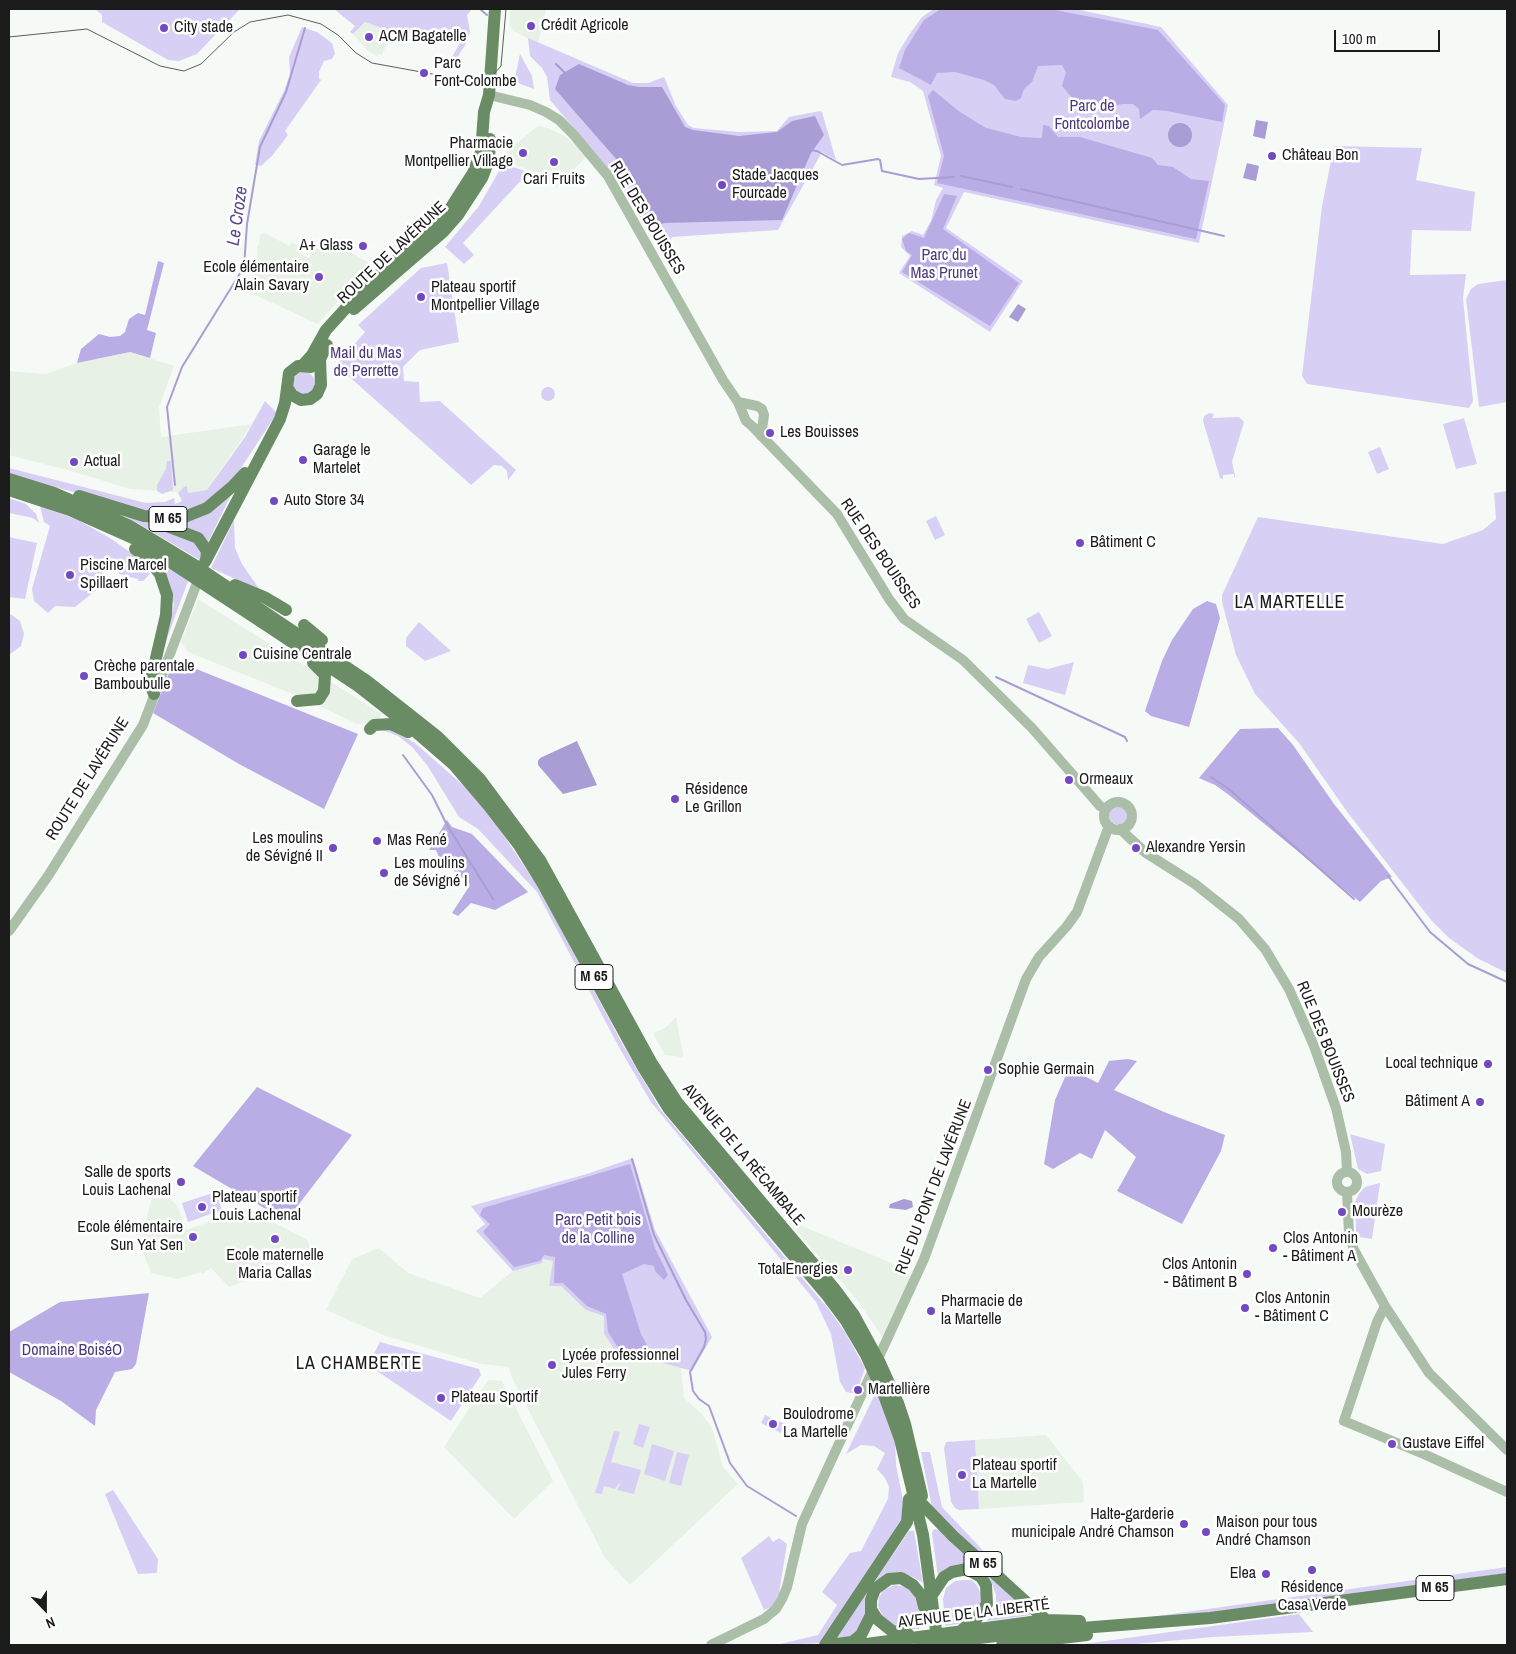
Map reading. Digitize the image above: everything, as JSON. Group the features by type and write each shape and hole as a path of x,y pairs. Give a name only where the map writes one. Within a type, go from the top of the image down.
{"main road":[{"name":"ROUTE DE LAVÉRUNE","path":"304,365 326,330 367,285 427,234 460,195 480,152 484,112 489,95 495,9"},
{"name":"ROUTE DE LAVÉRUNE","path":"320,375 319,366 322,353 333,333 350,313 443,232 470,198 482,178 489,160 491,106 489,95"},
{"path":"298,366 313,367 320,375 320,390 314,397 306,400 296,398 287,387 289,373 298,366"},
{"name":"ROUTE DE LAVÉRUNE","path":"197,573 280,419 287,387"},
{"name":"ROUTE DE LAVÉRUNE","path":"280,419 296,405 306,400"},
{"name":"M 65","path":"144,516 182,518 207,508 234,486 261,454"},
{"name":"M 65","path":"9,479 54,493 128,525 197,573"},
{"name":"M 65","path":"9,490 92,519 197,573"},
{"name":"M 65","path":"54,493 67,492 144,516 198,538 207,551 197,573"},
{"path":"92,519 147,558 164,583 168,602 151,681 151,689 154,694"},
{"name":"AVENUE DE LA RÉCAMBALE","path":"197,573 212,577 367,681 438,737 462,759 503,807 527,840 552,880 668,1089 696,1126 834,1288 868,1350 905,1424 923,1504 927,1595"},
{"name":"AVENUE DE LA RÉCAMBALE","path":"197,573 285,638 388,708 454,765 489,806 532,865 643,1067 669,1109 826,1294 868,1350"},
{"path":"212,577 264,597 286,610"},
{"path":"304,625 364,672 367,681"},
{"path":"285,638 293,647 319,667 325,679 324,690 319,699 297,701"},
{"path":"370,729 374,725 382,724 399,726 454,765"},
{"name":"AVENUE DE LA RÉCAMBALE","path":"884,1384 923,1535"},
{"path":"825,1645 907,1522 909,1499 912,1490"},
{"name":"M 65","path":"923,1504 953,1536 1046,1620"},
{"path":"938,1645 935,1626 924,1607 927,1595 944,1577 952,1572 967,1569 981,1577 986,1585 987,1604 977,1618 961,1630"},
{"path":"829,1645 856,1640 866,1629 872,1611 871,1600 875,1589 889,1579 901,1578 927,1595"},
{"name":"AVENUE DE LA LIBERTÉ","path":"1002,1645 1041,1643 1179,1625 1210,1618 1507,1578"},
{"path":"872,1611 877,1619 892,1631 921,1640"},
{"name":"AVENUE DE LA LIBERTÉ","path":"921,1640 961,1630 1046,1620 1114,1622 1210,1618"},
{"name":"AVENUE DE LA LIBERTÉ","path":"859,1645 1030,1632 1114,1622"}],"street":[{"name":"RUE DES BOUISSES","path":"489,95 530,105 560,120 608,176 723,380 738,402 748,410"},
{"path":"760,407 764,412 757,424 746,421 748,410 760,407"},
{"name":"RUE DES BOUISSES","path":"757,424 762,436 837,514 889,599 904,619 969,667 1032,728 1100,806 1106,809"},
{"name":"ROUTE DE LAVÉRUNE","path":"9,931 48,876 143,724 197,573"},
{"path":"1124,802 1131,812 1124,827 1109,826 1105,819 1106,809 1113,803 1124,802"},
{"name":"RUE DU PONT DE LAVÉRUNE","path":"710,1645 759,1622 776,1609 786,1592 802,1524 924,1260 1026,979 1039,957 1077,912 1109,826"},
{"name":"RUE DES BOUISSES","path":"1124,827 1146,853 1195,884 1239,919 1274,963 1301,1015 1329,1087 1341,1128 1346,1152 1347,1171"},
{"path":"1347,1171 1354,1174 1358,1181 1355,1189 1347,1192 1339,1188 1337,1182 1340,1174 1347,1171"},
{"path":"1347,1192 1349,1234 1352,1244 1385,1306 1429,1373 1507,1450"},
{"path":"1385,1306 1374,1330 1344,1421 1426,1455 1507,1492"}],"shaded area":[{"path":"513,9 546,9 538,43 515,32 510,26 510,11"},
{"path":"365,22 395,33 393,40 389,39 382,55 379,54 378,57 368,51 353,34"},
{"path":"579,64 628,85 662,87 685,127 693,130 739,136 777,132 792,121 815,116 824,135 811,153 782,220 665,223 650,227 624,168 555,89 560,75"},
{"path":"1256,120 1268,122 1265,139 1253,136"},
{"path":"1180,123 1185,124 1191,130 1191,140 1185,146 1180,147 1175,146 1169,140 1168,135 1169,130 1175,124"},
{"path":"538,126 548,128 565,136 587,156 556,188 540,174 503,161 507,151"},
{"path":"1247,163 1259,166 1256,181 1243,178"},
{"name":"Ecole élémentaire Alain Savary","path":"265,233 289,246 292,242 300,247 297,252 309,258 323,237 373,265 353,284 318,324 251,293 253,269 255,263 258,264 257,245 259,245 260,235"},
{"path":"1018,304 1026,309 1018,322 1009,317"},
{"path":"130,352 174,366 159,407 161,437 252,424 207,490 188,493 130,489 9,455 9,371 46,374 77,363"},
{"path":"198,599 382,714 377,721 358,724 300,697 188,652 181,642"},
{"path":"577,741 597,785 563,794 538,765 538,761 540,758"},
{"path":"676,1017 682,1057 665,1055 653,1033 665,1028"},
{"name":"Ecole élémentaire Sun Yat Sen","path":"152,1197 171,1200 177,1205 186,1230 247,1208 307,1240 311,1249 259,1269 262,1274 229,1287 211,1268 203,1274 201,1272 178,1279 151,1273 140,1245"},
{"path":"904,1199 912,1201 913,1207 906,1210 889,1208 890,1204"},
{"path":"787,1220 906,1269 911,1279 883,1338 858,1301"},
{"path":"379,1248 408,1273 480,1298 513,1271 542,1263 543,1259 553,1260 561,1286 586,1310 605,1316 604,1334 615,1350 681,1368 684,1398 701,1413 712,1428 723,1467 738,1484 630,1585 605,1558 511,1376 509,1367 481,1364 383,1335 326,1310 352,1259"},
{"path":"488,1380 502,1381 553,1481 514,1519 444,1447"},
{"path":"1046,1435 1083,1482 1084,1502 979,1509 975,1440"}],"green space":[{"path":"95,9 240,9 197,54 179,61 168,60 102,22 102,15"},
{"path":"334,9 472,9 467,15 470,32 467,42 457,58 452,57 461,41 441,29 431,41 398,29 395,33 365,22 353,34 350,32 355,26"},
{"name":"Parc de Fontcolombe","path":"934,9 1075,9 1161,27 1228,105 1199,243 964,192 946,228 1023,281 990,332 899,273 910,256 901,247 902,236 912,231 923,235 931,221 936,200 943,188 934,185 941,156 923,91 910,82 891,77 898,53 909,35 922,17"},
{"path":"941,9 1050,9 1158,30 1225,105 1222,122 1153,110 1140,119 1139,109 1133,104 1122,104 1107,108 1103,103 1075,101 1062,86 1066,72 1062,65 1038,66 1032,82 1024,89 1021,98 1016,101 1005,99 994,85 984,80 955,72 937,73 931,85 899,68 905,50 924,20"},
{"path":"302,27 317,32 332,43 335,54 332,59 324,61 319,72 321,80 285,131 288,135 272,156 261,166 255,165 259,141 284,91 290,74 289,57"},
{"path":"528,38 633,83 648,83 664,77 676,106 688,125 694,128 739,132 777,131 789,117 820,111 822,112 836,160 822,152 778,230 672,237 666,249 657,244 615,177 550,100 547,77 542,68 530,56"},
{"path":"520,54 532,76 534,89 518,83 515,78"},
{"path":"933,90 960,112 986,128 1021,137 1042,138 1043,125 1049,126 1058,137 1080,137 1152,158 1158,165 1173,167 1191,179 1209,181 1196,239 937,183 944,156 928,96"},
{"path":"1334,146 1422,148 1416,180 1475,192 1471,231 1412,230 1410,275 1466,274 1463,298 1473,401 1469,408 1307,384 1302,376 1322,206"},
{"path":"503,164 523,170 527,174 463,243 474,255 464,264 445,247 479,206"},
{"name":"Parc du Mas Prunet","path":"944,194 957,196 943,229 1019,283 990,326 902,272 912,255 906,251 902,239 909,233 924,238"},
{"path":"158,261 164,263 147,330 156,333 150,358 130,352 77,363 81,349 99,334 110,337 120,336 125,332 129,319 138,313 145,315"},
{"name":"Mail du Mas de Perrette","path":"447,263 459,342 420,350 403,367 404,381 419,382 420,402 440,401 516,470 508,480 507,471 502,466 494,465 471,485 336,365 365,332 358,325 421,268"},
{"path":"1507,280 1507,402 1479,407 1466,299 1471,289 1478,284"},
{"path":"304,372 312,375 315,383 312,391 304,394 296,391 293,383 296,375"},
{"path":"545,387 551,387 555,394 551,401 545,401 541,397 541,391"},
{"path":"265,401 277,413 225,489 193,511 158,514 9,475 9,468 146,503 165,502 174,498 175,504 182,501 178,493 184,487 187,486 188,493 207,490 245,437"},
{"path":"1209,413 1214,414 1212,418 1239,417 1244,422 1232,462 1235,476 1234,478 1234,474 1223,475 1223,479 1220,478 1203,421 1204,416"},
{"path":"1464,418 1477,464 1456,469 1443,424"},
{"path":"1380,447 1389,469 1377,474 1368,452"},
{"path":"167,461 171,461 173,490 162,494 157,491 157,485 166,469"},
{"path":"1507,491 1507,973 1477,958 1449,938 1431,920 1348,813 1299,743 1255,694 1236,655 1222,602 1222,595 1258,517 1443,544 1483,530 1496,519 1494,493"},
{"path":"232,493 208,542 173,524"},
{"path":"9,498 26,504 36,514 39,523 33,518 9,513"},
{"path":"40,506 78,520 110,538 144,562 150,574 143,581 138,581 138,579 119,574 115,562 102,565 106,587 100,587 75,607 55,606 48,613 34,601 32,589 50,526 44,522"},
{"path":"122,514 146,521 194,540 201,549 200,560"},
{"path":"936,516 945,535 935,540 926,521"},
{"path":"234,520 235,548 242,564 260,590 211,568"},
{"path":"9,537 37,543 25,599 9,597"},
{"path":"156,560 188,581 165,644 174,605 169,581"},
{"path":"1207,601 1216,604 1220,618 1189,727 1151,716 1145,711 1162,661 1172,640 1193,609"},
{"path":"1039,612 1052,636 1039,643 1026,619"},
{"path":"9,613 20,621 24,634 21,646 9,655"},
{"path":"419,622 451,651 425,661 406,646 406,638"},
{"path":"174,660 358,734 324,809 239,764 153,713"},
{"path":"1074,662 1065,695 1023,683 1028,665 1048,669"},
{"path":"389,728 415,743 465,787 493,819 540,890 624,1047 660,1109 830,1311 845,1332 865,1368 856,1394 846,1392 840,1382 831,1334 816,1302 651,1102 620,1049 537,892 478,829 459,817 427,765 412,747 398,736 380,729"},
{"path":"1278,728 1293,745 1334,804 1392,877 1381,881 1360,902 1229,795 1215,785 1199,778 1240,729"},
{"path":"1115,805 1123,805 1129,811 1129,819 1123,825 1115,825 1109,819 1109,811"},
{"path":"447,820 452,827 472,834 528,892 495,910 471,903 458,916 452,913 470,885 439,857 436,850 429,850"},
{"path":"1128,1059 1137,1061 1114,1090 1164,1112 1225,1135 1221,1151 1182,1224 1117,1191 1136,1157 1105,1130 1092,1159 1080,1153 1053,1169 1044,1164 1055,1100 1069,1068 1098,1083 1109,1061"},
{"path":"257,1087 352,1135 286,1221 193,1166"},
{"path":"1350,1134 1385,1144 1381,1171 1367,1174 1358,1169"},
{"name":"Parc Petit bois de la Colline","path":"633,1158 655,1230 712,1337 692,1371 615,1350 604,1334 604,1316 586,1310 561,1286 549,1286 553,1261 543,1259 542,1263 513,1271 476,1231 485,1224 471,1206 587,1174"},
{"name":"Parc Petit bois de la Colline","path":"630,1164 655,1248 668,1275 664,1280 655,1271 654,1266 644,1264 622,1274 641,1334 647,1345 642,1354 617,1346 608,1332 606,1314 587,1306 563,1283 554,1283 555,1257 544,1255 540,1261 514,1267 483,1232 490,1224 480,1215 483,1208"},
{"path":"1380,1183 1372,1239 1359,1237 1356,1232 1355,1202 1365,1187"},
{"name":"Plateau sportif Louis Lachenal","path":"216,1192 222,1210 188,1222 182,1203"},
{"name":"Domaine BoiséO","path":"149,1293 136,1364 132,1369 115,1372 96,1410 95,1426 61,1401 9,1372 9,1332 60,1302"},
{"name":"Plateau Sportif","path":"380,1342 479,1369 481,1375 451,1421 368,1365"},
{"path":"876,1392 895,1441 896,1465 904,1505 904,1515 824,1643 776,1645 818,1635 837,1605 822,1592 850,1553 861,1551 888,1499 889,1487 885,1478 877,1469 885,1453 874,1446 861,1445 846,1454"},
{"name":"Boulodrome La Martelle","path":"765,1415 785,1424 781,1433 761,1423"},
{"path":"639,1424 650,1427 643,1448 633,1444"},
{"path":"614,1431 620,1432 611,1462 641,1470 634,1494 617,1490 619,1483 615,1489 604,1486 602,1494 595,1493"},
{"name":"Plateau sportif La Martelle","path":"975,1440 979,1509 959,1510 951,1502 944,1448 946,1442"},
{"path":"652,1444 674,1451 665,1481 644,1474"},
{"path":"677,1452 689,1455 681,1486 669,1483"},
{"path":"921,1452 930,1452 942,1507 1039,1610 932,1508"},
{"path":"113,1490 158,1559 157,1573 138,1574 105,1494"},
{"path":"933,1530 942,1531 1031,1615 987,1621 996,1605 996,1595 991,1581 974,1566 962,1565 938,1577 932,1534"},
{"path":"909,1531 914,1531 923,1583 913,1577 895,1573 866,1611 862,1627 847,1638 836,1638"},
{"path":"769,1536 773,1542 779,1538 787,1544 779,1593 773,1606 764,1610 741,1558"},
{"path":"1507,1567 1507,1573 1228,1612 1122,1621"},
{"path":"971,1580 977,1585 984,1601 977,1612 963,1623 945,1626 943,1599 946,1588 955,1581"},
{"path":"895,1585 906,1587 914,1593 922,1624 919,1629 904,1629 891,1624 882,1615 878,1606 879,1597 883,1590"},
{"path":"1299,1614 1313,1632 1213,1637 1125,1645 1084,1644"}],"waterway":[{"path":"480,9 487,15"},
{"name":"Le Croze","path":"175,485 167,407 182,367 244,267 247,224 260,147 286,92 305,28"},
{"path":"556,64 565,73"},
{"path":"810,150 817,151 842,165 878,159 880,160 882,171 919,179 954,177"},
{"path":"961,176 1012,187"},
{"path":"1021,189 1224,236"},
{"path":"996,677 1125,737 1127,741"},
{"path":"403,755 432,795 447,825 493,899"},
{"path":"1211,777 1230,790 1354,899"},
{"path":"1388,876 1430,932 1468,964 1507,982"},
{"path":"632,1159 654,1235 686,1300 705,1332 704,1347 690,1372 693,1391 699,1399 709,1406 730,1463 747,1486 796,1516"}],"tram line":[{"path":"9,37 87,29 160,66 184,71 201,64 234,32 250,22 288,15 321,24 338,35 356,53 372,63 476,82 493,75 501,66 506,9"}],"place":[{"name":"Crédit Agricole","path":"531,26"},
{"name":"City stade","path":"164,28"},
{"name":"ACM Bagatelle","path":"369,37"},
{"name":"Parc Font-Colombe","path":"424,73"},
{"name":"Pharmacie Montpellier Village","path":"523,153"},
{"name":"Château Bon","path":"1272,156"},
{"name":"Cari Fruits","path":"554,162"},
{"name":"Stade Jacques Fourcade","path":"722,185"},
{"name":"A+ Glass","path":"363,246"},
{"name":"Ecole élémentaire Alain Savary","path":"319,277"},
{"name":"Plateau sportif Montpellier Village","path":"421,297"},
{"name":"Les Bouisses","path":"770,433"},
{"name":"Garage le Martelet","path":"303,460"},
{"name":"Actual","path":"74,462"},
{"name":"Auto Store 34","path":"274,501"},
{"name":"Bâtiment C","path":"1080,543"},
{"name":"Piscine Marcel Spillaert","path":"70,575"},
{"name":"Cuisine Centrale","path":"243,655"},
{"name":"Crèche parentale Bamboubulle","path":"84,676"},
{"name":"Ormeaux","path":"1069,780"},
{"name":"Résidence Le Grillon","path":"675,799"},
{"name":"Mas René","path":"377,841"},
{"name":"Les moulins de Sévigné II","path":"333,848"},
{"name":"Alexandre Yersin","path":"1136,848"},
{"name":"Les moulins de Sévigné I","path":"384,873"},
{"name":"Local technique","path":"1488,1064"},
{"name":"Sophie Germain","path":"988,1070"},
{"name":"Bâtiment A","path":"1480,1102"},
{"name":"Salle de sports Louis Lachenal","path":"181,1182"},
{"name":"Plateau sportif Louis Lachenal","path":"202,1207"},
{"name":"Mourèze","path":"1342,1212"},
{"name":"Ecole élémentaire Sun Yat Sen","path":"193,1237"},
{"name":"Ecole maternelle Maria Callas","path":"275,1239"},
{"name":"Clos Antonin - Bâtiment A","path":"1273,1248"},
{"name":"TotalEnergies","path":"848,1270"},
{"name":"Clos Antonin - Bâtiment B","path":"1247,1274"},
{"name":"Clos Antonin - Bâtiment C","path":"1245,1308"},
{"name":"Pharmacie de la Martelle","path":"931,1311"},
{"name":"Lycée professionnel Jules Ferry","path":"552,1365"},
{"name":"Martellière","path":"858,1390"},
{"name":"Plateau Sportif","path":"441,1398"},
{"name":"Boulodrome La Martelle","path":"773,1424"},
{"name":"Gustave Eiffel","path":"1392,1444"},
{"name":"Plateau sportif La Martelle","path":"962,1475"},
{"name":"Halte-garderie municipale André Chamson","path":"1184,1524"},
{"name":"Maison pour tous André Chamson","path":"1206,1532"},
{"name":"Résidence Casa Verde","path":"1312,1570"},
{"name":"Elea","path":"1266,1574"}],"district":[{"name":"LA MARTELLE","path":"1290,603"},
{"name":"LA CHAMBERTE","path":"359,1364"}]}
